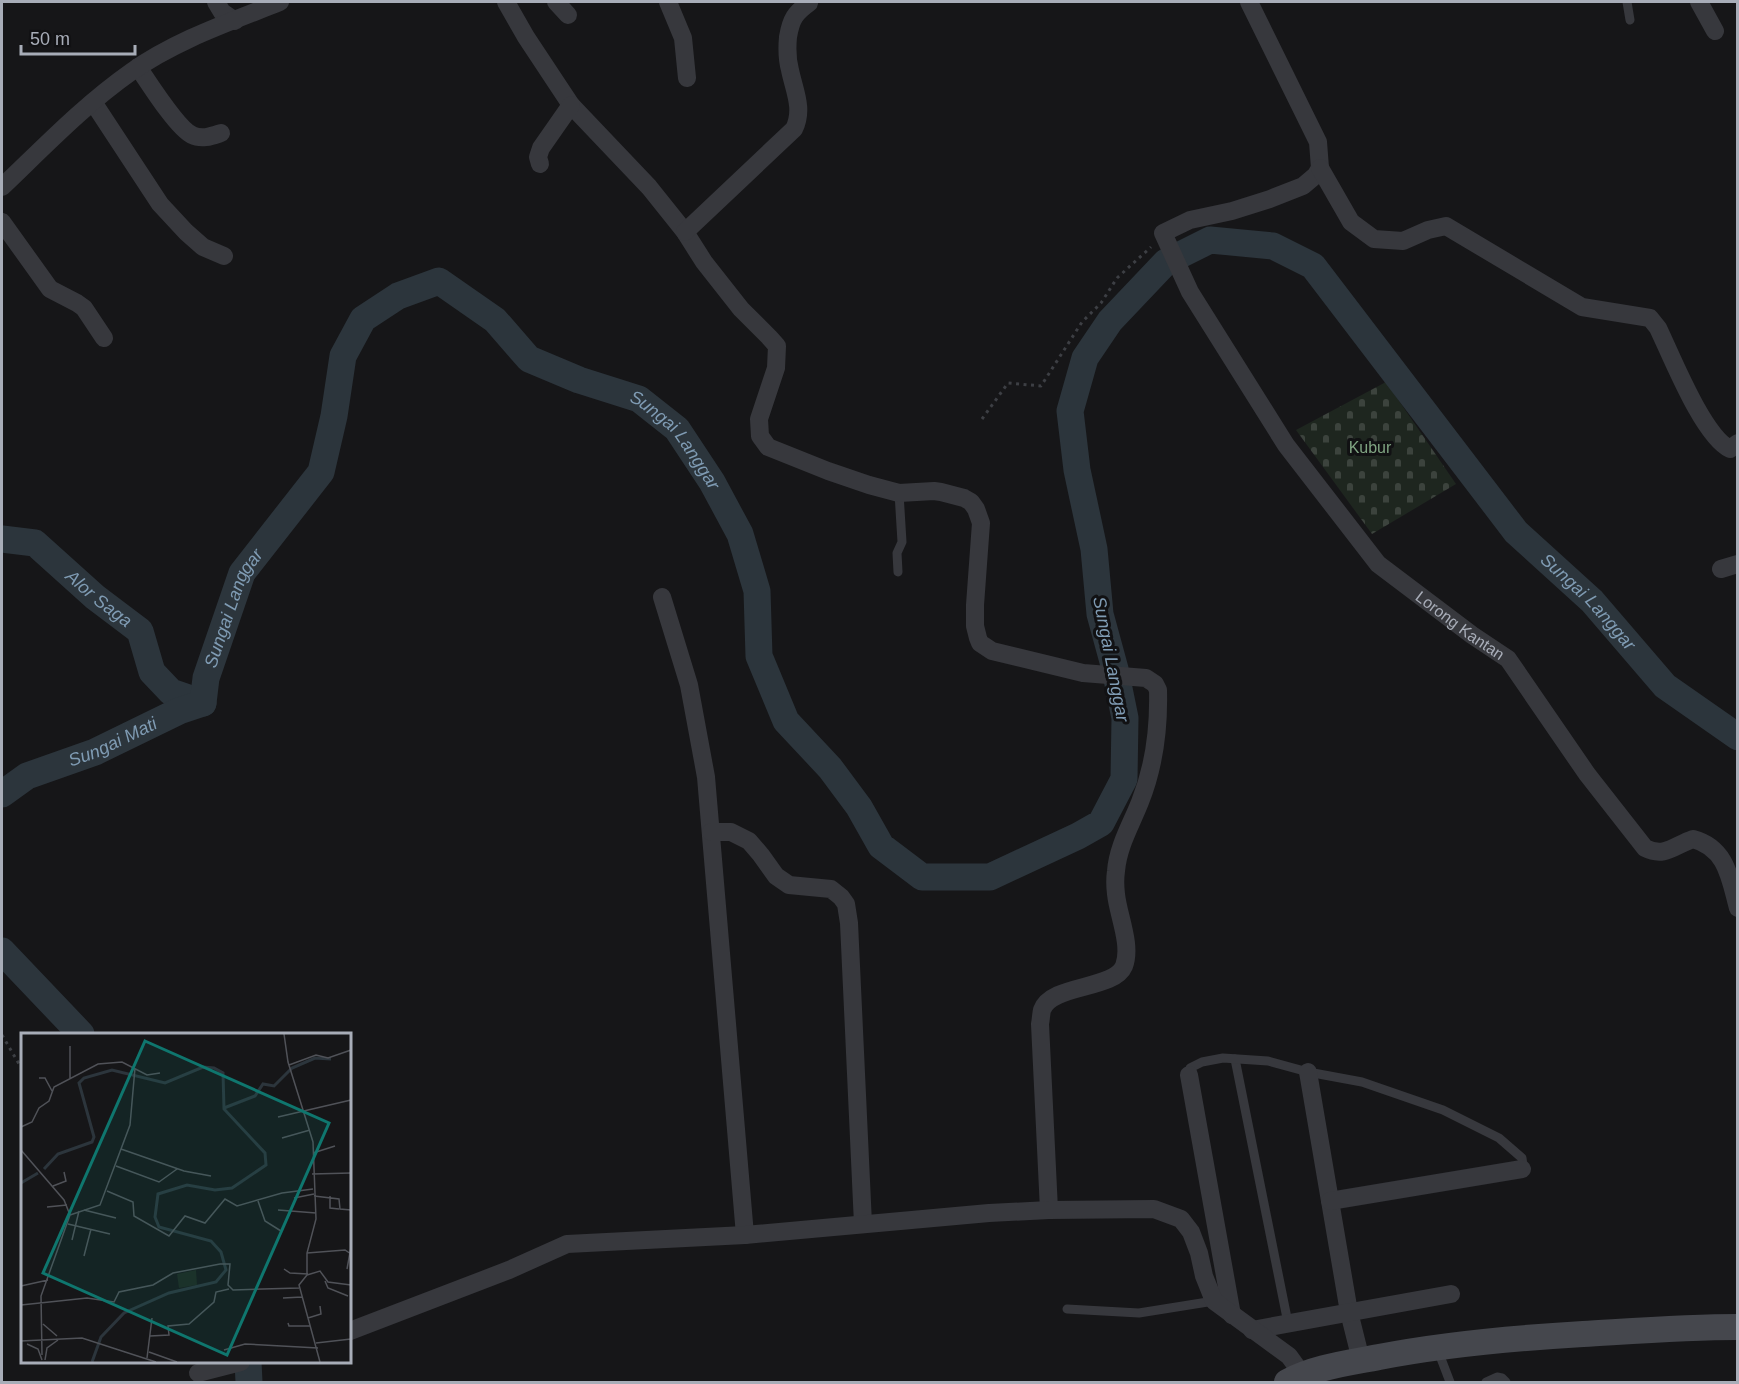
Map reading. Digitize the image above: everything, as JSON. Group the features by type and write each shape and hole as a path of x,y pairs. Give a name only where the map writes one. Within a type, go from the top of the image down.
{"main road":[{"path":"1294,1378 1361,1360 1437,1347 1506,1339 1690,1327 1737,1327"}],"street":[{"path":"216,2 222,12 235,21"},
{"path":"2,188 93,102 138,67 198,35 280,2"},
{"path":"506,2 571,105 649,187 741,309 777,346 776,368 759,419 760,436 768,447 869,485 899,493 934,490 971,502 976,508 981,523 975,626 978,638 984,647 992,651 1083,673 1146,678 1155,684 1158,690 1152,765 1140,803 1119,851 1116,871 1116,894 1127,951 1124,967 1118,974 1107,979 1055,997 1046,1003 1042,1010 1049,1210"},
{"path":"668,2 682,38 687,78"},
{"path":"1249,2 1318,142 1320,168 1351,222 1374,238 1404,241 1428,230 1446,226 1582,307 1650,318 1658,328 1705,424 1722,445 1730,449 1737,443"},
{"path":"1699,2 1715,31"},
{"path":"685,232 794,129 798,122 799,105 787,50 790,25 796,12 809,3"},
{"path":"138,67 183,129 194,136 206,137 221,133"},
{"path":"93,102 160,204 203,247 224,256"},
{"path":"540,164 538,158 541,148 571,105"},
{"path":"1165,237 1190,220 1232,211 1302,186 1316,175 1320,168"},
{"path":"2,222 50,289 84,308 104,338"},
{"name":"Lorong Kantan","path":"1165,237 1190,292 1286,445 1378,564 1508,659 1587,774 1645,848 1654,852 1666,852 1694,839 1705,842 1721,855 1729,875 1737,908"},
{"path":"662,597 689,685 706,777 745,1235"},
{"path":"711,832 731,832 749,841 776,876 789,885 831,889 846,904 849,923 863,1224"},
{"path":"1308,1072 1348,1312 1361,1360"},
{"path":"1189,1075 1232,1315"},
{"path":"1330,1201 1522,1169"},
{"path":"351,1331 509,1270 567,1244 745,1235 989,1213 1154,1209 1181,1219 1191,1232 1214,1301 1289,1356 1294,1378"},
{"path":"1252,1330 1451,1294"},
{"path":"198,1372 233,1364"}],"lane":[{"path":"1627,2 1630,20"},
{"path":"898,572 897,553 902,542 899,493"},
{"path":"1189,1075 1190,1068 1196,1064 1223,1058 1268,1061 1308,1072 1362,1082 1443,1110 1499,1138 1522,1158 1524,1166 1522,1169"},
{"path":"1235,1059 1288,1323"},
{"path":"1067,1309 1139,1313 1214,1301"},
{"path":"1437,1347 1450,1383"},
{"path":"1486,1383 1497,1377 1502,1378 1506,1383"}],"path":[{"path":"982,419 1008,383 1041,386 1082,322 1101,303 1117,278 1165,237"},
{"path":"2,1035 21,1067"}],"green space":[{"name":"Kubur","path":"1386,382 1456,484 1372,534 1296,430"}],"waterway":[{"name":"Sungai Langgar","path":"2,794 27,776 95,752 179,711 203,703 206,678 242,573 321,472 334,416 343,356 363,319 398,296 439,281 495,320 529,359 579,380 639,399 677,429 712,482 740,534 757,591 759,656 786,721 830,768 859,807 881,846 922,877 990,877 1101,823 1124,779 1125,718 1100,614 1094,549 1077,470 1070,411 1085,358 1110,321 1166,262 1210,240 1273,246 1313,266 1516,532 1592,601 1665,686 1738,737"},
{"name":"Alor Saga","path":"2,539 35,543 95,597 140,631 152,672 171,692 203,703"},
{"name":"Sungai Mati","path":"2,951 80,1033"},
{"name":"Sungai Mati","path":"248,1363 249,1382"}]}
